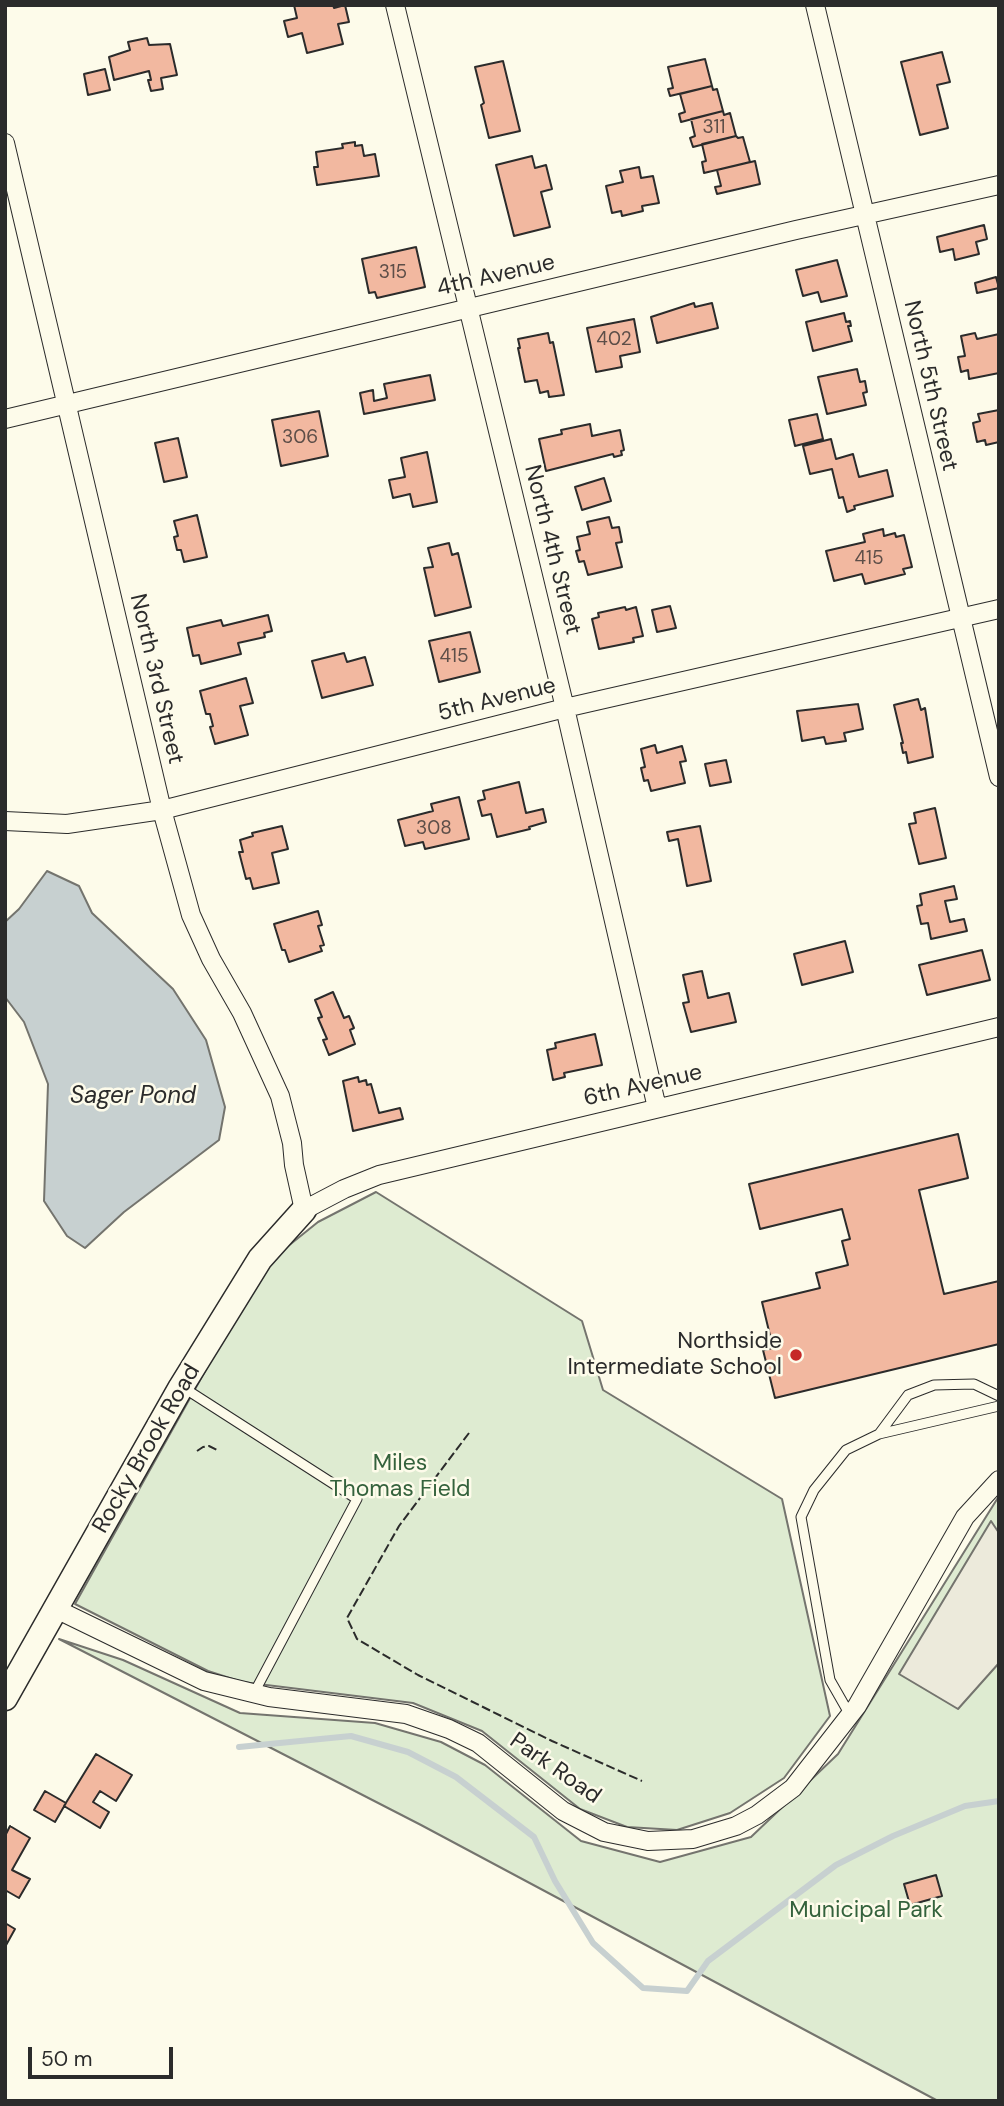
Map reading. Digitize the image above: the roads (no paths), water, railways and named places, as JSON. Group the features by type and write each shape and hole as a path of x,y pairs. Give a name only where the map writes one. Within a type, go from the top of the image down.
{"street":[{"name":"North 4th Street","path":"395,5 565,708 657,1108"},
{"name":"North 5th Street","path":"815,5 999,777"},
{"name":"North 3rd Street","path":"5,143 162,810 191,915 211,959 243,1013 280,1097 292,1143 304,1210"},
{"name":"4th Avenue","path":"5,419 468,307 999,185"},
{"name":"5th Avenue","path":"5,821 67,824 162,810 565,708 999,609"},
{"name":"6th Avenue","path":"304,1210 379,1174 999,1027"},
{"name":"Rocky Brook Road","path":"5,1698 181,1387 260,1259 304,1210"},
{"name":"Park Road","path":"56,1609 204,1681 254,1693 406,1714 450,1729 478,1743 563,1811 604,1832 648,1841 693,1839 736,1826 757,1815 793,1788 849,1715 913,1610 965,1517 999,1480"}],"lane":[{"path":"879,1434 908,1395 934,1385 974,1384 999,1396"},
{"path":"181,1387 357,1499 254,1693"},
{"path":"849,1715 831,1679 800,1517 814,1490 846,1450 879,1434 999,1406"}],"water":[{"name":"Sager Pond","path":"47,871 79,886 92,913 173,989 206,1040 225,1107 219,1140 124,1212 85,1248 67,1236 44,1201 48,1084 24,1022 5,997 5,922 19,909"}],"waterway":[{"path":"239,1747 351,1736 408,1752 456,1777 534,1837 555,1881 593,1943 643,1988 687,1991 708,1961 836,1865 893,1836 965,1806 999,1801"}],"place":[{"name":"Northside Intermediate School","path":"796,1355"}],"park label":[{"name":"Miles Thomas Field","path":"400,1477"},
{"name":"Municipal Park","path":"866,1911"}]}
